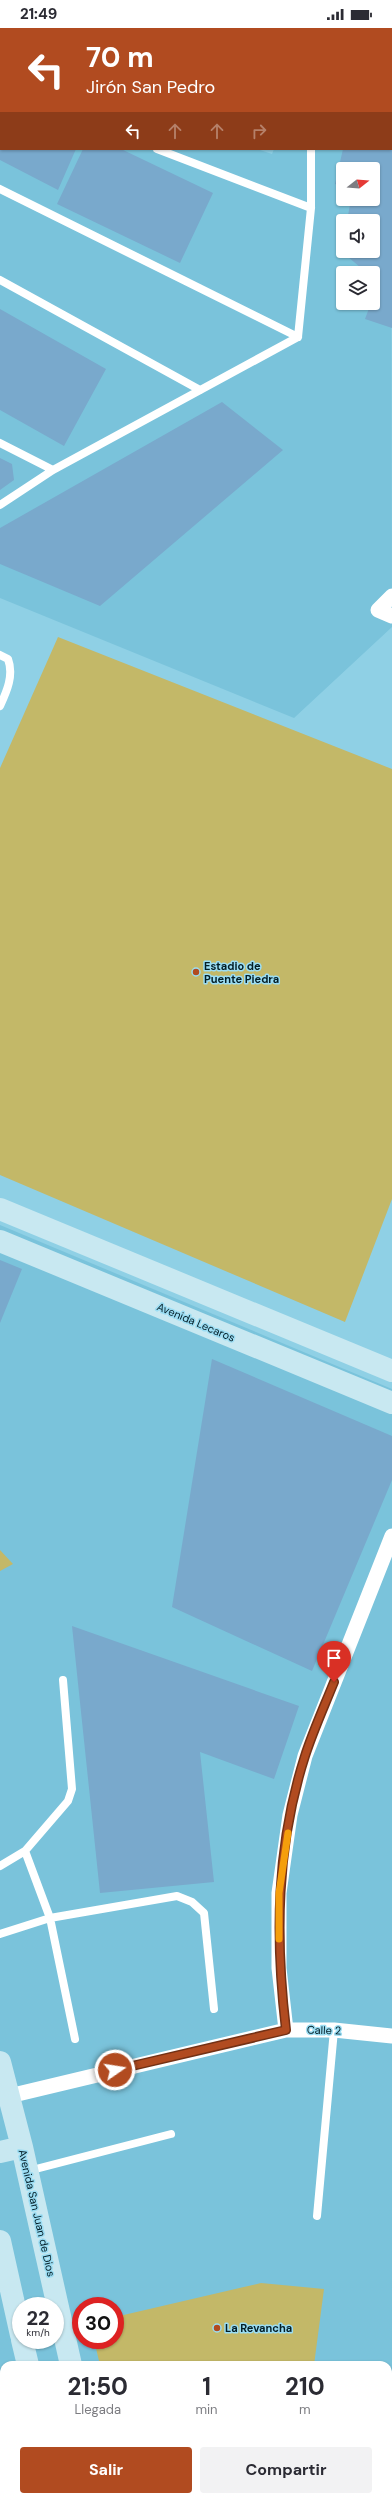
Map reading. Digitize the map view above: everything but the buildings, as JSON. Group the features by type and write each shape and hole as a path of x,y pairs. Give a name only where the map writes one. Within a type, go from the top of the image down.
{"main road":[{"path":"0,1210 392,1371"},
{"name":"Avenida Lecaros","path":"0,1241 392,1403"},
{"name":"Avenida San Juan de Dios","path":"0,2062 5,2097 22,2147 28,2171 70,2361"},
{"path":"0,2152 22,2147"},
{"path":"0,2241 13,2297"},
{"path":"24,2349 27,2361"}],"street":[{"path":"392,596 378,610 392,616"},
{"path":"286,2030 279,1968 279,1893 290,1815 305,1756 392,1536"},
{"name":"Calle 2","path":"5,2097 286,2030 334,2030 392,2036"}],"lane":[{"path":"160,150 311,208"},
{"path":"298,337 311,208 311,150"},
{"path":"0,189 298,337"},
{"path":"0,280 200,390"},
{"path":"0,505 53,470 298,337"},
{"path":"0,443 53,470"},
{"path":"0,655 8,659 11,668 7,691 0,706"},
{"path":"0,1866 25,1851 68,1801 72,1789 62,1680"},
{"path":"25,1851 50,1918 75,2039"},
{"path":"0,1934 50,1918 177,1896 192,1902 204,1914 214,2009"},
{"path":"317,2216 334,2030"},
{"path":"28,2171 171,2134"}],"shaded area":[{"path":"0,150 260,150 272,154 274,150 391,150 392,627 294,718 0,598"},
{"name":"Estadio de Puente Piedra","path":"58,637 392,769 392,1199 345,1322 0,1175 0,768"},
{"path":"0,1225 392,1389 392,2361 0,2361"},
{"path":"0,1550 13,1564 0,1571"},
{"name":"La Revancha","path":"261,2283 324,2289 315,2361 99,2361 96,2349 124,2349 124,2315"}],"slow traffic":[{"path":"279,1939 279,1893 288,1833"}],"place":[{"name":"Estadio de Puente Piedra","path":"196,972"},
{"name":"La Revancha","path":"217,2328"}],"route":[{"path":"115,2070 286,2030 279,1968 279,1893 290,1815 305,1756 334,1682"}]}
